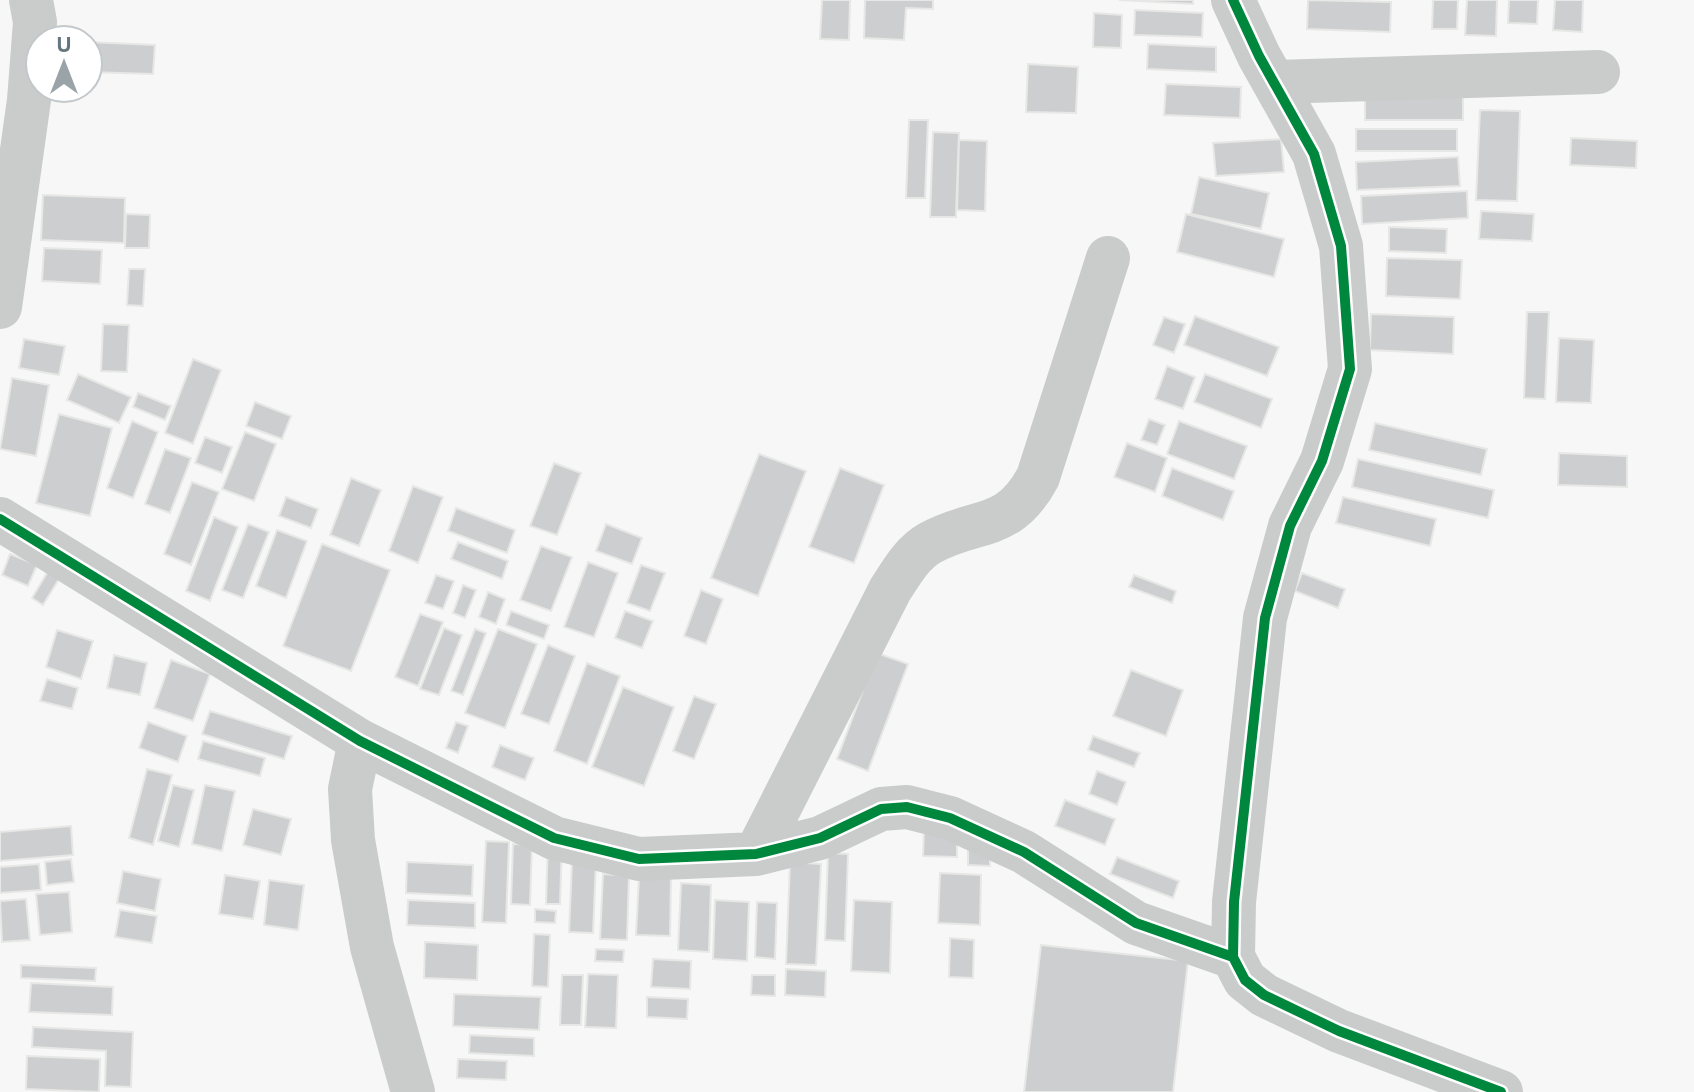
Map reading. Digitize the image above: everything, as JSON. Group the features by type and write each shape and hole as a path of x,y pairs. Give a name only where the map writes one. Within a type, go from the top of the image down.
{"street":[{"path":"0,307 29,100 35,22 31,0"},
{"path":"1233,0 1259,56 1314,154 1341,246 1350,369 1322,461 1290,526 1265,618 1234,902 1233,957 1245,980 1264,995 1339,1031 1501,1092"},
{"path":"1276,82 1598,72"},
{"path":"756,854 907,563 930,543 1014,511 1029,494 1038,477 1108,258"},
{"path":"0,519 360,741 554,838 639,859 756,854 820,838 881,809 907,807 950,818 1024,852 1136,923 1233,957"},
{"path":"360,741 350,789 353,840 372,947 413,1092"}],"building":[{"path":"822,0 850,0 849,40 820,39"},
{"path":"865,0 933,0 933,9 906,8 904,40 864,38"},
{"path":"1119,0 1193,0 1193,4"},
{"path":"1308,0 1391,2 1390,32 1307,29"},
{"path":"1433,0 1458,0 1457,29 1432,29"},
{"path":"1467,0 1497,0 1496,36 1465,35"},
{"path":"1509,0 1538,0 1537,24 1508,23"},
{"path":"1555,0 1583,0 1582,32 1553,30"},
{"path":"1135,10 1203,13 1202,37 1134,35"},
{"path":"1094,13 1122,15 1121,48 1093,47"},
{"path":"104,43 155,45 153,74 104,72"},
{"path":"1148,44 1216,47 1216,72 1147,69"},
{"path":"1028,64 1078,67 1076,113 1026,112"},
{"path":"1166,84 1241,87 1240,118 1164,115"},
{"path":"1365,89 1463,89 1463,120 1365,120"},
{"path":"1480,110 1520,111 1517,201 1476,200"},
{"path":"909,120 928,120 925,198 906,198"},
{"path":"1356,129 1457,129 1457,151 1356,151"},
{"path":"933,132 959,133 956,217 930,217"},
{"path":"1571,138 1637,141 1636,168 1570,165"},
{"path":"1281,139 1284,172 1216,176 1213,143"},
{"path":"959,140 987,141 985,211 957,210"},
{"path":"1458,157 1460,186 1357,190 1356,162"},
{"path":"1199,177 1269,193 1261,229 1191,214"},
{"path":"1467,191 1468,218 1362,224 1361,196"},
{"path":"43,195 125,198 124,243 41,240"},
{"path":"1481,211 1534,214 1532,241 1479,239"},
{"path":"126,214 150,215 149,248 125,248"},
{"path":"1186,214 1284,239 1274,277 1177,252"},
{"path":"1389,227 1447,229 1446,253 1389,251"},
{"path":"44,248 102,250 100,284 42,281"},
{"path":"1387,258 1462,260 1460,299 1386,296"},
{"path":"129,269 145,269 143,306 127,305"},
{"path":"1527,312 1549,312 1545,399 1524,398"},
{"path":"1371,314 1454,317 1453,354 1370,350"},
{"path":"1195,316 1279,347 1267,376 1184,345"},
{"path":"1164,317 1185,324 1174,353 1153,345"},
{"path":"103,324 129,325 127,372 101,371"},
{"path":"1559,338 1594,340 1591,403 1556,402"},
{"path":"24,339 65,346 59,375 19,368"},
{"path":"193,359 221,370 193,444 165,433"},
{"path":"1167,366 1195,377 1183,409 1155,399"},
{"path":"78,374 131,397 119,423 67,400"},
{"path":"1205,374 1272,399 1261,428 1194,402"},
{"path":"12,378 49,385 36,456 0,449"},
{"path":"138,393 171,406 165,420 133,407"},
{"path":"255,402 291,416 282,439 246,426"},
{"path":"59,414 112,428 90,516 36,503"},
{"path":"1149,419 1165,425 1157,445 1141,440"},
{"path":"132,421 158,432 133,498 107,488"},
{"path":"1179,421 1247,446 1234,479 1167,454"},
{"path":"1375,423 1487,449 1481,475 1369,450"},
{"path":"245,432 276,444 254,501 222,489"},
{"path":"205,437 232,447 222,473 195,463"},
{"path":"1127,443 1167,458 1155,492 1114,477"},
{"path":"165,449 191,458 170,513 145,504"},
{"path":"1559,453 1627,456 1627,487 1558,485"},
{"path":"759,454 806,471 758,596 711,578"},
{"path":"1358,459 1494,490 1488,518 1352,487"},
{"path":"554,463 581,473 557,535 530,526"},
{"path":"840,468 884,485 854,563 809,547"},
{"path":"1172,468 1234,491 1223,520 1162,496"},
{"path":"351,478 381,490 359,546 330,535"},
{"path":"192,482 219,492 191,565 164,554"},
{"path":"413,486 443,497 418,563 389,551"},
{"path":"286,497 318,509 311,528 279,516"},
{"path":"1343,497 1436,519 1430,546 1336,523"},
{"path":"456,508 515,530 507,553 448,531"},
{"path":"214,517 238,527 210,601 186,591"},
{"path":"248,524 269,532 243,598 222,590"},
{"path":"606,524 642,538 632,564 596,551"},
{"path":"277,530 307,541 286,598 256,586"},
{"path":"458,542 508,561 502,579 451,559"},
{"path":"322,544 390,570 351,671 283,646"},
{"path":"541,546 572,557 551,611 520,600"},
{"path":"10,554 37,565 28,586 2,575"},
{"path":"588,562 618,573 594,637 564,627"},
{"path":"53,563 64,571 43,605 32,598"},
{"path":"641,565 665,573 650,611 627,603"},
{"path":"1302,573 1345,589 1338,608 1295,591"},
{"path":"436,575 454,581 443,609 425,603"},
{"path":"1134,575 1176,591 1172,603 1129,587"},
{"path":"463,585 476,590 465,618 453,613"},
{"path":"701,590 723,599 706,644 684,636"},
{"path":"488,592 505,599 496,624 479,617"},
{"path":"511,611 549,625 544,639 506,625"},
{"path":"625,611 653,621 642,648 615,638"},
{"path":"420,614 443,622 418,686 395,677"},
{"path":"444,628 462,635 439,695 420,689"},
{"path":"475,629 486,633 463,695 451,691"},
{"path":"498,629 537,644 505,728 465,713"},
{"path":"57,630 93,641 81,679 46,667"},
{"path":"548,645 575,656 549,724 521,714"},
{"path":"877,653 908,664 868,771 837,759"},
{"path":"114,655 147,663 140,695 107,688"},
{"path":"171,660 210,674 193,721 154,708"},
{"path":"587,663 620,676 587,764 554,751"},
{"path":"1131,670 1183,690 1166,736 1113,716"},
{"path":"47,679 78,688 72,709 40,701"},
{"path":"623,687 674,707 644,786 592,767"},
{"path":"694,696 716,704 694,759 673,751"},
{"path":"210,711 292,736 284,759 202,734"},
{"path":"148,722 187,736 178,762 139,748"},
{"path":"456,722 468,726 458,753 446,748"},
{"path":"1093,736 1140,753 1134,767 1088,750"},
{"path":"203,741 265,758 260,776 198,759"},
{"path":"500,745 534,758 525,780 492,767"},
{"path":"147,769 172,775 153,845 129,838"},
{"path":"1097,771 1126,782 1117,805 1089,794"},
{"path":"173,785 194,790 179,847 158,841"},
{"path":"205,785 235,791 222,851 192,844"},
{"path":"1065,800 1115,819 1105,845 1055,826"},
{"path":"253,809 291,819 281,855 243,845"},
{"path":"71,826 73,855 0,861 0,832"},
{"path":"924,829 957,830 957,857 923,856"},
{"path":"548,840 562,841 560,904 546,904"},
{"path":"486,841 509,842 506,923 482,922"},
{"path":"513,844 532,845 530,905 511,904"},
{"path":"968,844 990,845 990,866 968,865"},
{"path":"828,853 848,854 845,941 825,940"},
{"path":"1117,857 1179,881 1173,898 1110,874"},
{"path":"71,859 74,882 47,885 45,862"},
{"path":"572,861 596,862 593,933 569,932"},
{"path":"407,862 473,865 472,896 406,893"},
{"path":"790,862 821,864 816,965 786,964"},
{"path":"39,864 41,890 0,893 0,867"},
{"path":"123,871 161,879 155,911 117,903"},
{"path":"940,873 981,875 980,925 938,923"},
{"path":"603,874 629,876 627,940 600,939"},
{"path":"225,875 260,881 253,919 219,914"},
{"path":"639,877 671,878 670,936 636,935"},
{"path":"269,880 304,885 298,930 264,925"},
{"path":"681,883 711,885 709,952 678,950"},
{"path":"69,892 72,932 40,935 36,894"},
{"path":"26,899 30,940 2,942 0,901"},
{"path":"408,900 475,903 475,928 407,925"},
{"path":"715,900 749,902 747,961 713,959"},
{"path":"854,900 892,902 890,973 851,971"},
{"path":"757,902 777,903 775,959 755,957"},
{"path":"535,909 556,911 555,923 535,922"},
{"path":"120,910 157,916 152,943 115,937"},
{"path":"534,934 550,935 548,987 532,986"},
{"path":"950,938 974,940 973,978 949,977"},
{"path":"425,942 478,945 477,980 424,978"},
{"path":"1041,945 1188,961 1173,1092 1024,1092"},
{"path":"596,949 624,950 623,962 595,961"},
{"path":"653,959 691,961 690,989 651,987"},
{"path":"21,965 96,968 95,981 21,978"},
{"path":"786,969 826,971 825,997 785,995"},
{"path":"588,974 618,975 616,1028 585,1027"},
{"path":"562,975 583,975 581,1025 560,1025"},
{"path":"752,975 775,975 775,996 751,995"},
{"path":"31,983 113,987 112,1015 29,1012"},
{"path":"454,994 541,997 539,1030 453,1026"},
{"path":"647,997 688,999 687,1019 647,1017"},
{"path":"33,1027 133,1032 131,1087 105,1086 106,1051 32,1047"},
{"path":"470,1035 534,1038 534,1056 469,1053"},
{"path":"27,1056 100,1059 99,1092 26,1089"},
{"path":"458,1059 507,1061 506,1080 457,1078"}],"cycle path":[{"path":"1233,0 1259,56 1314,154 1341,246 1350,369 1322,461 1290,526 1265,618 1234,902 1233,957 1245,980 1264,995 1339,1031 1501,1092"},
{"path":"0,519 360,741 554,838 639,859 756,854 820,838 881,809 907,807 950,818 1024,852 1136,923 1233,957"}]}
